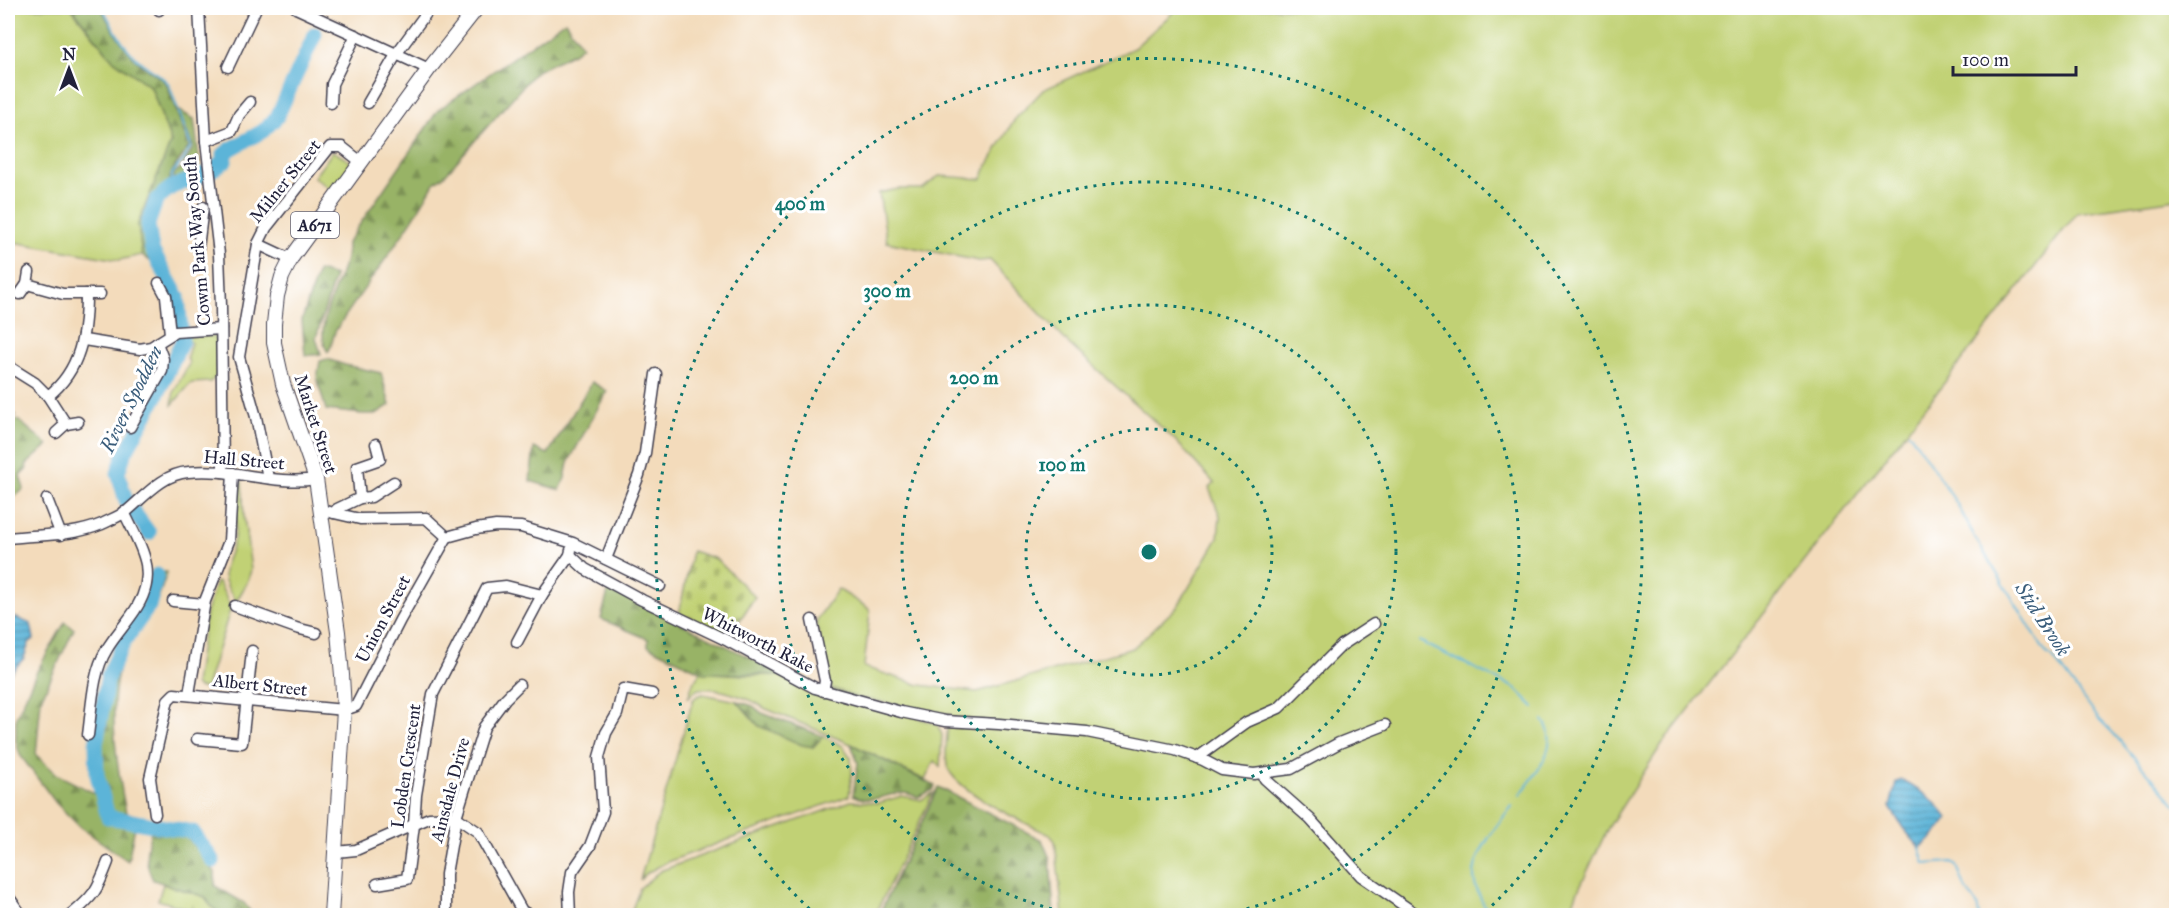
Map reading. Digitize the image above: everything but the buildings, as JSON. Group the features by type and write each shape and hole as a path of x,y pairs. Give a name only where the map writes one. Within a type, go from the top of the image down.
{"main road":[{"name":"Market Street","path":"331,915 344,710 328,511 283,384 274,343 277,296 290,259 429,69 477,8"}],"street":[{"name":"Cowm Park Way South","path":"189,694 204,604 230,541 217,230 206,141 199,8"},
{"path":"228,67 256,8"},
{"path":"296,8 429,69"},
{"path":"368,103 397,53 430,8"},
{"path":"331,104 332,84 356,35"},
{"path":"206,141 232,132 239,115 250,102"},
{"name":"Milner Street","path":"268,478 256,417 239,357 258,244 266,228 330,147 342,147 361,162"},
{"path":"198,248 202,207"},
{"path":"200,229 217,230"},
{"path":"258,244 290,259"},
{"path":"20,294 28,278 63,294 100,294"},
{"path":"159,282 166,296 173,333"},
{"path":"48,396 68,373 84,340 86,294"},
{"path":"84,340 140,349 157,344 173,333 221,329"},
{"path":"130,427 162,371 163,359 157,344"},
{"path":"8,366 36,383 48,396 66,424"},
{"path":"606,559 642,464 656,374"},
{"path":"56,433 66,424 78,422"},
{"path":"360,498 357,467 380,459 376,444"},
{"name":"Hall Street","path":"8,538 62,535 103,523 126,511 141,496 165,480 186,472 228,473 294,481 316,479"},
{"path":"328,511 360,498 371,497 394,482"},
{"path":"46,499 62,535"},
{"path":"88,735 96,677 106,650 138,607 148,579 146,559 126,511"},
{"path":"328,511 360,519 426,518 447,537 476,529 521,527 573,543 660,586"},
{"name":"Union Street","path":"344,710 356,706 400,620 447,537"},
{"path":"517,642 542,595 570,555 573,543"},
{"name":"Whitworth Rake","path":"570,555 585,568 642,600 823,691 901,712 945,721 1087,732 1175,750 1222,770 1262,773 1291,769 1340,743 1385,725"},
{"name":"Lobden Crescent","path":"377,884 407,879 416,795 433,694 487,588 506,586 542,595"},
{"path":"173,601 204,604"},
{"path":"235,606 316,633"},
{"path":"812,620 825,681 823,691"},
{"path":"1197,758 1247,722 1279,708 1342,645 1374,624"},
{"path":"197,739 242,743 252,651"},
{"name":"Ainsdale Drive","path":"446,915 446,874 456,817 484,727 519,685"},
{"path":"570,915 569,892 572,872 590,846 603,812 599,757 606,733 617,714 623,689 652,694"},
{"name":"Albert Street","path":"155,814 150,778 168,699 174,694 344,710"},
{"path":"1262,773 1265,779 1322,831 1361,876 1419,915"},
{"path":"336,852 356,850 429,818 456,817 478,832 522,911 531,915"},
{"path":"70,915 91,898 100,884 108,862"},
{"path":"8,896 22,915"}],"green space":[{"path":"8,8 71,8 112,59 151,87 171,142 138,224 142,255 119,260 8,241"},
{"path":"72,8 101,8 132,56 164,81 189,146 173,170 170,185 154,202 146,220 147,240 153,263 142,255 138,224 171,142 151,87 112,59"},
{"path":"1178,8 2176,8 2176,199 2077,213 1662,744 1608,828 1569,915 1063,915 1055,841 1050,835 1009,815 976,795 952,775 946,759 949,714 858,698 829,687 816,621 838,589 868,608 870,612 864,667 920,685 977,692 1133,648 1178,606 1218,538 1220,516 1209,488 1214,483 1174,439 1069,344 990,260 979,261 887,242 879,193 898,189 922,189 939,176 982,179 987,166 1015,119 1043,90 1134,48"},
{"path":"565,21 582,46 535,72 445,175 434,183 399,239 336,330 328,352 323,333 325,321 347,255 347,243 438,110"},
{"path":"178,110 194,119 201,173 173,182 174,173 183,167 193,147"},
{"path":"333,151 354,164 334,192 314,177"},
{"path":"318,271 335,276 316,338 321,354 305,356 302,320"},
{"path":"187,336 214,336 216,338 217,376 210,382 191,383 172,405 174,391 189,364 187,356 191,343"},
{"path":"327,359 381,373 390,405 376,414 326,410 317,379 320,361"},
{"path":"592,382 607,391 568,463 560,490 530,481 534,448 548,454"},
{"path":"8,408 16,415 12,418 19,421 48,445 26,465 27,469 20,476 24,489 8,502"},
{"path":"242,481 251,570 247,583 236,602 225,580 224,572 235,532 236,485"},
{"path":"692,551 716,559 755,597 728,638 679,614"},
{"path":"160,572 167,572 160,594 151,613 126,650 115,686 114,730 119,774 126,813 139,816 137,819 109,814 100,775 99,744 110,677 125,644 150,608"},
{"path":"216,582 219,583 231,607 206,688 198,688 195,684 206,612"},
{"path":"609,588 785,675 704,673 648,646 648,639 601,619"},
{"path":"65,622 74,629 41,699 36,755 58,775 98,795 104,819 135,826 128,861 80,827 56,803 20,755 16,741 16,718 36,673"},
{"path":"701,672 785,675 937,724 942,735 940,767 934,761 925,780 851,744 743,697 723,691 699,689 688,698 693,683"},
{"path":"703,694 737,701 759,726 813,747 823,736 843,746 851,758 849,796 667,862 645,874 640,880 693,700"},
{"path":"737,701 823,736 813,747 802,745 759,726"},
{"path":"851,744 935,786 933,790 918,797 901,793 864,799 853,795 858,763"},
{"path":"938,787 1042,840 1050,859 1054,915 879,915"},
{"path":"933,793 875,915 630,915 640,888 660,871 851,801 878,803 902,796 921,800"},
{"path":"152,828 186,835 215,872 215,886 244,903 253,915 221,915 205,897 153,880 146,854"},
{"path":"163,884 206,897 211,906 221,915 190,915 193,905 191,910 158,900"}],"water":[{"path":"8,616 31,624 34,639 29,643 24,658 8,676"},
{"path":"1902,780 1922,792 1948,818 1933,838 1920,848 1903,828 1890,807 1896,782"}],"waterway":[{"path":"103,8 130,51 169,84 191,146 172,174 172,187"},
{"name":"River Spodden","path":"149,533 126,501 118,473 124,455 156,397 182,341 178,297 152,250 148,224 156,201 164,193 172,187 206,174 225,161 224,154 263,131 277,117 315,34"},
{"name":"Stid Brook","path":"1909,432 1957,504 2047,655 2052,657 2098,718 2176,805"},
{"name":"River Spodden","path":"157,575 149,606 124,642 108,676 96,744 97,775 108,817 193,832 213,861"},
{"path":"1419,641 1515,688 1534,707"},
{"path":"1520,795 1539,769 1548,749 1550,739 1543,720"},
{"path":"1490,916 1476,886 1475,868 1482,849 1512,806"},
{"path":"1920,848 1925,864 1952,862 1956,864 1966,890 1977,904 1979,916"}]}
